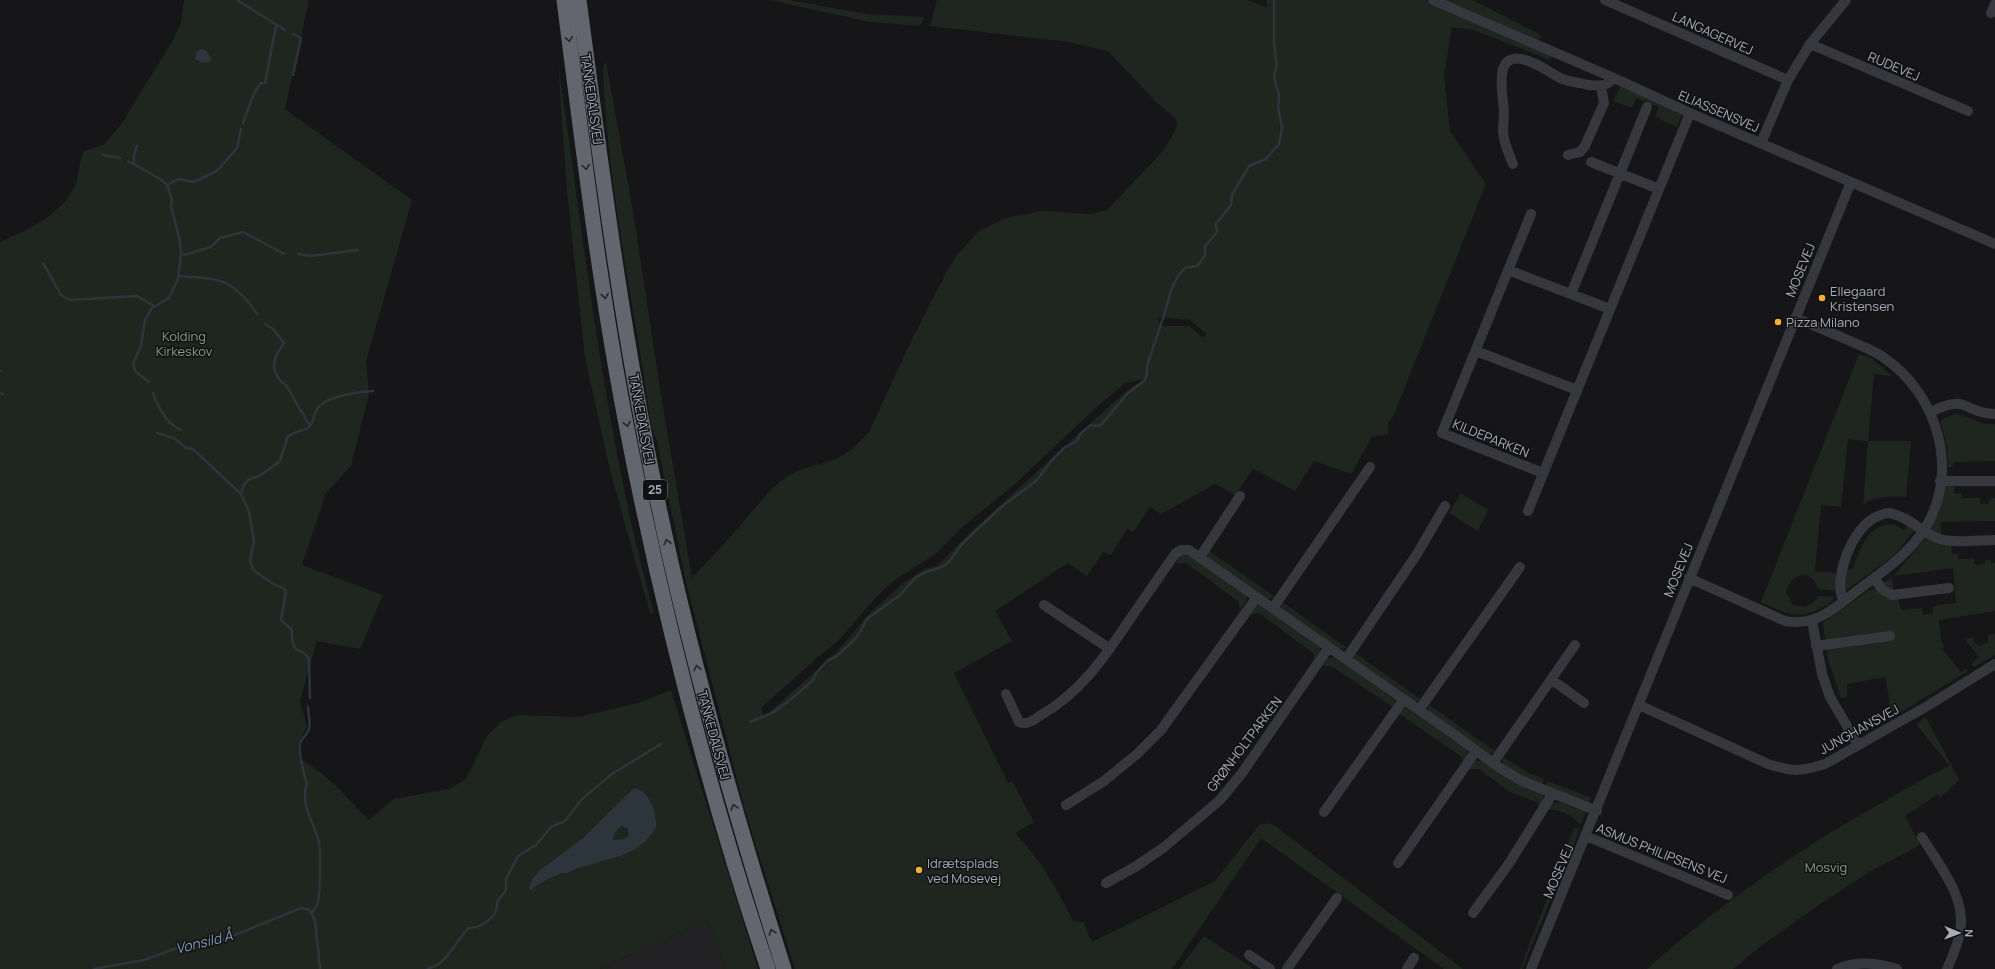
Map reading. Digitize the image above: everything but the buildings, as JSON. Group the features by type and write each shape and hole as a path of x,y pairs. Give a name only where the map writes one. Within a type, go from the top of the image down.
{"highway":[{"name":"TANKEDALSVEJ","path":"564,0 608,311 626,422 651,544 698,738 735,868 768,969"},
{"name":"TANKEDALSVEJ","path":"579,0 608,213 630,356 656,493 706,707 752,869 784,969"}],"street":[{"name":"ELIASSENSVEJ","path":"1433,0 1614,78 1690,114 1995,244"},
{"name":"LANGAGERVEJ","path":"1605,0 1788,80"},
{"path":"1761,143 1788,80 1810,44 1845,0"},
{"path":"1992,0 1994,6"},
{"name":"RUDEVEJ","path":"1810,44 1968,112"},
{"path":"1513,164 1511,147 1503,132 1504,109 1501,83 1502,71 1510,60 1524,59 1561,78 1601,87 1609,84 1614,78"},
{"path":"1568,155 1580,152 1585,146 1604,103 1601,87"},
{"path":"1571,294 1646,107"},
{"path":"1528,511 1690,114"},
{"path":"1591,162 1659,189"},
{"name":"MOSEVEJ","path":"1531,969 1640,705 1689,578 1851,182"},
{"name":"KILDEPARKEN","path":"1531,214 1442,433 1543,473"},
{"path":"1508,270 1610,309"},
{"path":"1689,578 1785,621 1798,623 1812,621 1824,616 1908,550 1924,530 1937,500 1940,481 1941,448 1931,412 1918,389 1904,374 1883,356 1795,318"},
{"path":"1476,351 1577,390"},
{"path":"1931,412 1948,404 1957,403 1969,406 1982,413 1995,414"},
{"path":"1273,608 1370,467"},
{"path":"1940,481 1995,481"},
{"path":"1200,557 1240,496"},
{"path":"1346,659 1417,554 1439,510"},
{"path":"1843,601 1840,593 1848,552 1860,531 1869,521 1888,513 1907,520 1944,540 1995,540"},
{"path":"1006,694 1019,722 1023,724 1056,707 1080,687 1110,649 1175,554 1181,550 1189,550 1404,699 1493,763 1520,780 1596,811"},
{"path":"1419,710 1520,567"},
{"path":"1874,578 1883,590 1892,595 1949,588"},
{"path":"1066,805 1104,781 1137,754 1161,730 1257,597"},
{"path":"1044,605 1110,649"},
{"path":"1812,621 1822,674 1830,697 1858,746"},
{"path":"1816,646 1890,636"},
{"path":"1493,763 1574,645"},
{"name":"GRØNHOLTPARKEN","path":"1106,883 1135,867 1163,848 1220,800 1242,773 1329,647"},
{"name":"JUNGHANSVEJ","path":"1640,705 1768,764 1789,771 1809,769 1825,764 1929,706 1995,664"},
{"path":"1551,679 1584,703"},
{"path":"1324,812 1404,699"},
{"path":"1398,863 1476,751"},
{"path":"1473,914 1510,862 1553,794"},
{"name":"ASMUS PHILIPSENS VEJ","path":"1586,836 1728,895"},
{"path":"1922,837 1954,890 1961,916 1961,930 1957,946 1947,969"},
{"path":"1287,969 1337,898"},
{"path":"1250,954 1270,969"},
{"path":"1407,969 1414,958"},
{"path":"1837,969 1846,965 1881,964 1897,969"}],"shaded area":[{"path":"200,49 206,51 211,59 209,62 203,63 195,59 196,52"},
{"path":"634,788 644,793 654,809 656,827 648,838 639,846 628,853 567,873 559,874 531,890 529,889 532,879 540,870 582,839","holes":["622,826 628,828 629,835 625,839 614,840 613,837 615,832"]},
{"path":"707,920 726,969 600,969"}],"green space":[{"name":"Kolding Kirkeskov","path":"184,0 309,0 285,109 412,200 366,361 369,394 351,466 326,493 302,565 383,595 360,649 317,641 300,701 307,727 297,746 301,760 311,765 328,779 369,820 394,799 449,789 466,779 487,736 501,722 516,715 579,717 638,703 671,690 758,969 726,969 707,920 600,969 0,969 0,242 32,227 43,220 69,196 77,182 84,151 105,144 122,123 174,38 181,23"},
{"path":"769,0 789,0 867,14 924,17 920,26 870,22"},
{"path":"937,0 1248,0 1267,8 1267,0 1425,0 1552,55 1550,60 1474,30 1452,27 1444,75 1450,131 1486,184 1393,417 1388,422 1388,434 1372,437 1351,474 1314,461 1295,491 1253,469 1235,495 1215,484 1161,514 1150,507 1133,532 1127,529 1111,555 1103,552 1087,576 1068,563 995,611 1012,641 954,673 1008,783 1012,781 1034,822 1015,833 1032,853 1047,875 1061,897 1073,921 1083,922 1092,942 1215,881 1259,825 1268,823 1275,826 1463,969 1444,969 1261,838 1172,969 795,969 746,814 686,582 657,441 651,425 645,380 622,247 610,157 603,67 606,62 633,211 661,395 692,578 778,483 796,472 833,460 843,455 869,432 911,341 947,271 957,255 979,231 1006,218 1041,211 1090,214 1107,210 1163,151 1174,133 1177,125 1176,119 1156,102 1108,51 1069,42 930,26","holes":["1159,317 1190,320 1207,334 1203,338 1189,326 1162,326 1158,321","1146,379 1130,388 1074,438 973,530 937,566 925,569 903,583 867,616 836,653 764,717 761,708 838,641 877,596 896,579 937,553 966,524 1015,484 1099,405 1125,383"]},
{"path":"1446,0 1473,0 1541,35 1539,40"},
{"path":"558,63 597,340 609,409 637,546 654,613 650,613 611,474 585,358 567,191"},
{"path":"1621,86 1682,115 1677,127 1655,117 1659,107 1636,98 1632,108 1613,101"},
{"path":"1859,354 1871,358 1892,376 1874,374 1868,441 1848,439 1841,507 1821,505 1815,571 1836,573 1836,591 1819,589 1811,578 1806,575 1801,575 1792,580 1786,592 1792,604 1807,606 1813,603 1818,596 1834,597 1832,602 1812,612 1797,615 1789,614 1761,602"},
{"path":"1955,414 1965,416 1979,422 1995,424 1995,461 1954,462 1953,467 1948,467 1947,447 1940,420"},
{"path":"1868,441 1911,441 1906,497 1878,498 1863,505"},
{"path":"1946,484 1954,484 1954,494 1962,493 1962,498 1980,498 1980,504 1988,504 1991,498 1995,498 1995,521 1941,522 1941,537 1930,530"},
{"path":"1461,493 1488,510 1478,531 1449,513"},
{"path":"1888,524 1895,525 1904,530 1909,525 1916,529 1893,556 1844,592 1846,570 1853,568 1861,547 1869,535 1874,530"},
{"path":"1927,536 1951,544 1952,554 1958,554 1958,559 1974,559 1974,564 1978,565 1985,563 1985,560 1990,560 1991,562 1995,563 1995,611 1939,620 1941,641 1945,646 1942,649 1961,672 1966,669 1968,671 1890,719 1889,697 1885,677 1847,684 1847,697 1841,698 1828,659 1823,623 1868,591 1876,588 1892,577 1894,598 1898,598 1901,610 1921,608 1923,615 1933,613 1933,606 1956,603 1953,568 1894,576"},
{"path":"1208,550 1275,597 1267,599 1208,558"},
{"path":"1181,555 1190,556 1247,595 1247,600 1240,609 1238,601 1186,563 1176,563"},
{"path":"1281,601 1347,648 1339,649 1281,609"},
{"path":"1261,605 1320,646 1320,650 1314,660 1313,653 1259,613 1251,615 1249,613 1254,607"},
{"path":"1995,634 1995,655 1974,667 1971,664 1979,657 1965,639 1973,637 1975,644 1981,646 1988,642 1988,635"},
{"path":"1354,652 1423,701 1415,702 1354,660"},
{"path":"1335,657 1394,699 1394,705 1391,706 1331,666 1322,666 1328,658"},
{"path":"1428,704 1496,752 1488,754 1429,713"},
{"path":"1407,708 1467,749 1468,757 1464,762 1462,757 1398,713 1400,710"},
{"name":"Mosvig","path":"1926,717 1959,780 1940,798 1938,794 1905,816 1920,845 1871,871 1820,904 1761,946 1733,969 1647,969 1701,923 1787,860 1914,784 1950,766 1916,724"},
{"path":"1502,756 1529,773 1544,779 1542,785 1521,776 1503,764"},
{"path":"1474,761 1482,761 1543,794 1544,798 1539,808 1537,802 1510,792 1479,769 1469,769"},
{"path":"1548,781 1592,798 1587,803 1546,787"},
{"path":"1560,802 1585,812 1581,825 1562,811 1548,810 1551,804"},
{"path":"1574,828 1580,829 1522,969 1520,969"},
{"path":"1204,936 1254,969 1179,969"}],"waterway":[{"path":"237,0 285,30"},
{"path":"750,722 774,712 795,696 813,680 817,672 828,660 837,656 852,642 859,634 867,619 900,595 915,578 923,573 942,567 949,562 961,545 1000,508 1036,481 1053,459 1064,448 1077,441 1080,434 1091,425 1098,426 1102,424 1126,395 1145,380 1147,366 1176,279 1185,268 1197,266 1205,256 1205,246 1217,232 1216,224 1231,205 1232,195 1249,166 1266,159 1279,144 1282,128 1278,107 1279,94 1274,75 1277,66 1274,44 1274,0"},
{"path":"243,123 254,93 261,83 265,83 276,26"},
{"path":"293,34 301,38 293,75"},
{"path":"167,185 178,179 194,182 217,171 237,148 241,129"},
{"path":"134,164 134,154 137,146"},
{"path":"103,155 120,158"},
{"path":"128,161 160,179 167,185 172,200 171,206 180,241 181,255 178,279 169,298 152,308 145,320 141,345 133,364 136,372 149,382"},
{"path":"181,255 211,247 220,238 243,232 284,254"},
{"path":"298,254 311,256 358,250"},
{"path":"43,263 61,295 70,300 137,296 154,306"},
{"path":"179,276 215,280 233,287 240,293 257,314"},
{"path":"265,324 273,329 284,343 276,356 274,365 276,374 287,387 310,426"},
{"path":"310,698 309,660 307,655 295,648 293,645 292,630 281,620 286,591 253,570 250,560 254,541 249,512 241,494 244,485 248,480 261,475 280,461 288,436 308,428 320,406 333,398 359,392 373,391"},
{"path":"153,393 167,419 171,424 181,430"},
{"path":"157,433 174,438 186,448 193,449 241,494"},
{"path":"308,707 310,726 300,743 300,750 304,775 307,783 305,791 306,807 317,835 320,848 319,897 317,905 312,913"},
{"path":"428,969 439,964 447,956 468,928 483,924 492,917 497,907 497,902 506,890 506,879 518,856 536,845 551,827 565,821 582,799 612,774 661,744"},
{"name":"Vonsild Å","path":"94,969 144,960 197,941 220,941 301,908 309,910 315,920 320,969"}],"place":[{"name":"Ellegaard Kristensen","path":"1822,298"},
{"name":"Pizza Milano","path":"1778,322"},
{"name":"Idrætsplads ved Mosevej","path":"919,870"}]}
